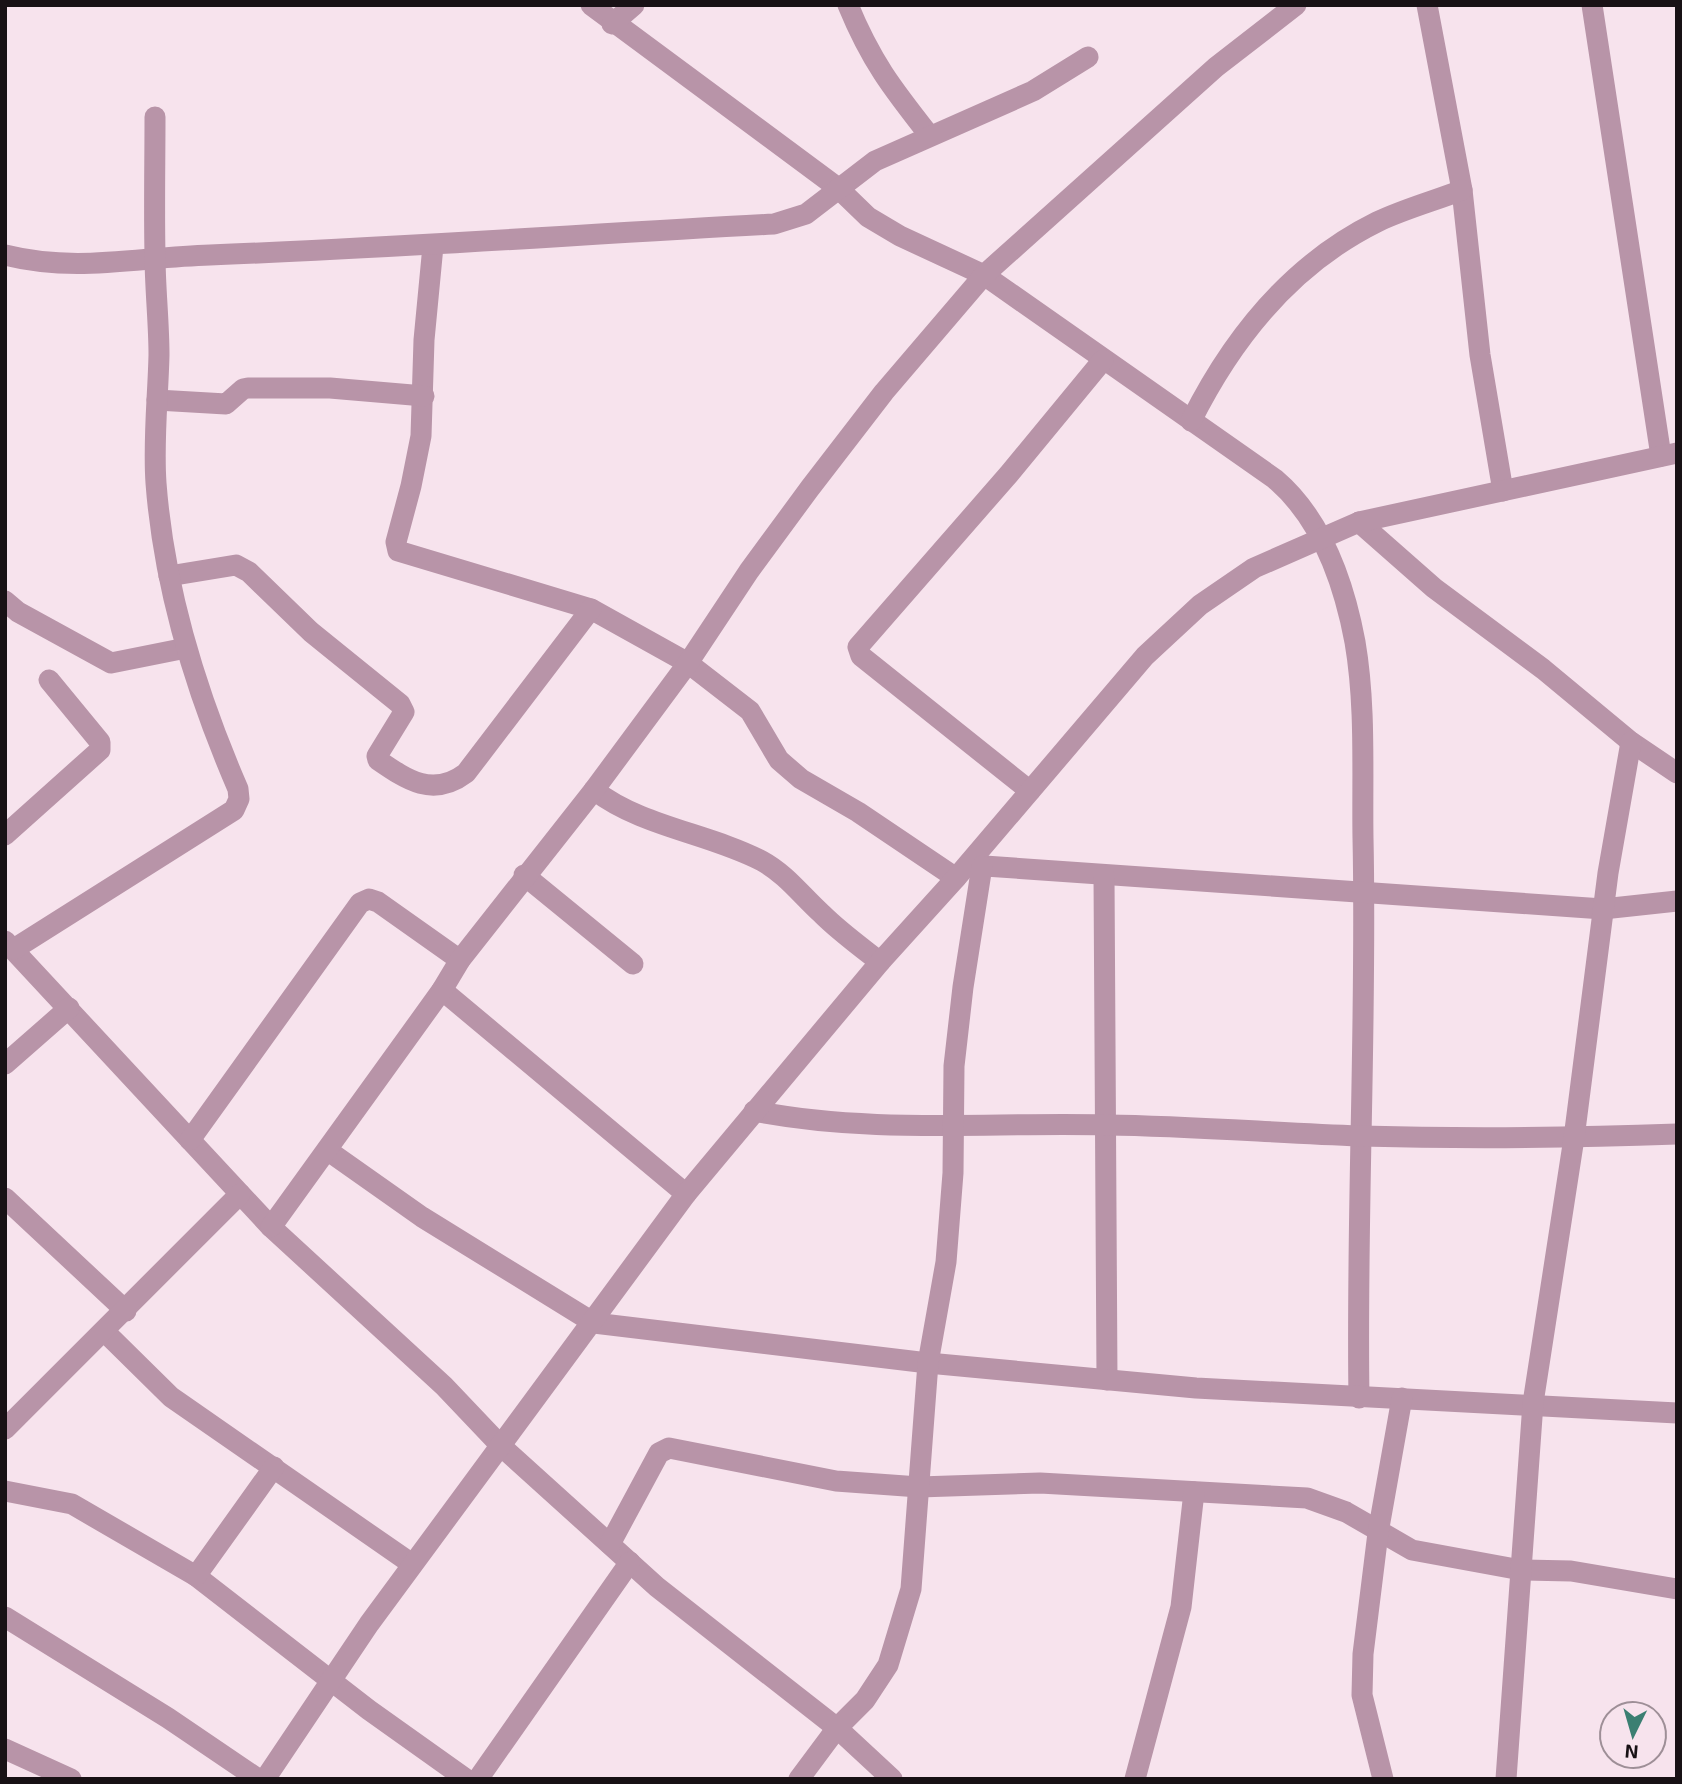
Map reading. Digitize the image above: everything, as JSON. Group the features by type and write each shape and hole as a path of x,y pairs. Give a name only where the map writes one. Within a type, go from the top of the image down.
{"street":[{"path":"591,5 612,24 713,93 838,188 867,216 900,236 984,275 1293,494 1321,538 1340,584 1355,643 1360,686 1364,892 1359,1398"},
{"path":"612,24 634,5"},
{"path":"848,5 866,49 881,74 929,135"},
{"path":"271,1227 442,990 460,960 524,875 594,790 688,663 749,571 892,383 984,275 1216,68 1296,5"},
{"path":"1427,5 1462,190 1478,342 1503,491"},
{"path":"265,1779 412,1564 594,1323 686,1194 880,962 969,870 1030,790 1145,656 1200,606 1254,568 1359,522 1669,455 1592,5"},
{"path":"5,255 40,264 82,266 121,263 155,256 433,246 534,237 775,224 806,214 875,161 1033,91 1088,57"},
{"path":"155,117 155,256 159,353 156,485 169,576 186,648 209,721 238,789 239,799 234,810 10,945 271,1227 444,1386 501,1446 630,1562 837,1728 892,1779"},
{"path":"1191,421 1212,379 1238,342 1271,300 1305,269 1339,244 1378,221 1462,190"},
{"path":"433,246 424,340 424,396 411,486 396,542 398,551 591,609 688,663 750,711 779,760 801,779 858,812 969,870 1104,876 1603,909 1677,901"},
{"path":"1030,790 861,656 858,647 1009,474 1103,360"},
{"path":"157,400 226,404 243,389 248,388 330,388 424,396"},
{"path":"1359,522 1434,588 1543,669 1631,742 1677,773"},
{"path":"169,576 236,565 249,572 312,632 400,704 404,712 377,756 378,760 415,785 445,784 456,781 466,773 591,609"},
{"path":"9,613 111,663 186,648"},
{"path":"5,835 101,746 49,680"},
{"path":"1506,1779 1533,1403 1574,1138 1603,909 1631,742"},
{"path":"594,790 626,810 731,846 765,863 785,877 823,916 880,962"},
{"path":"799,1779 837,1728 865,1700 888,1665 911,1589 928,1363 946,1262 956,1124 954,1066 969,870"},
{"path":"524,875 633,964"},
{"path":"1104,876 1107,1380"},
{"path":"190,1140 360,903 369,899 378,902 460,960"},
{"path":"442,990 686,1194"},
{"path":"5,1064 69,1008"},
{"path":"754,1111 808,1121 1107,1125 1360,1136 1574,1138 1677,1134"},
{"path":"327,1150 422,1216 594,1323 928,1363 1107,1380 1359,1398 1533,1403 1677,1413"},
{"path":"6,1428 126,1311 240,1194"},
{"path":"5,1198 126,1311"},
{"path":"104,1331 147,1377 171,1397 412,1564"},
{"path":"1383,1779 1362,1695 1363,1654 1378,1533 1402,1398"},
{"path":"610,1544 664,1448 836,1482 919,1488 1040,1483 1307,1498 1346,1512 1378,1533 1412,1550 1521,1570 1571,1571 1677,1589"},
{"path":"196,1576 274,1467"},
{"path":"5,1491 72,1504 196,1576 369,1710 466,1779"},
{"path":"1135,1779 1181,1607 1194,1492"},
{"path":"478,1779 630,1562"},
{"path":"5,1617 258,1779"},
{"path":"5,1749 71,1779"}]}
